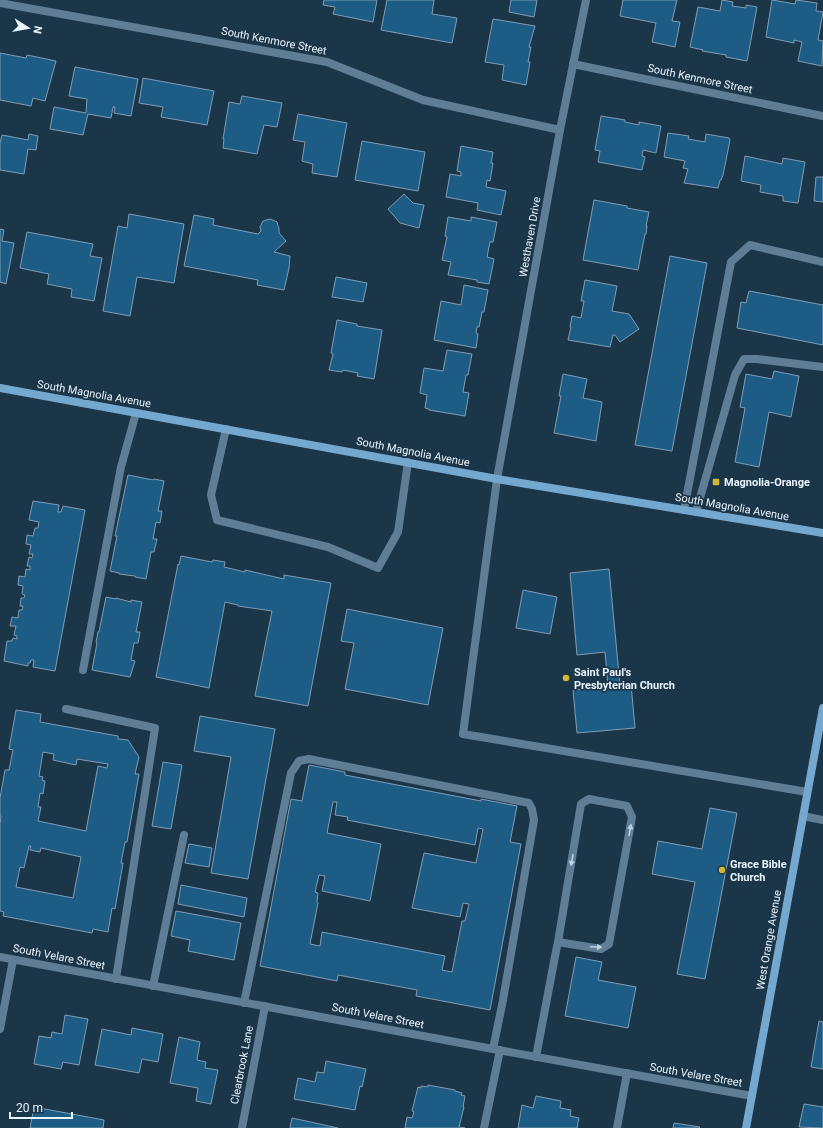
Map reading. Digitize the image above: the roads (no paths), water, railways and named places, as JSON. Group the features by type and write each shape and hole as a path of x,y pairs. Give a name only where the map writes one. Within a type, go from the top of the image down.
{"main road":[{"name":"South Magnolia Avenue","path":"0,388 497,479 823,533"},
{"name":"West Orange Avenue","path":"746,1128 823,708"}],"street":[{"name":"Westhaven Drive","path":"586,0 560,130 497,479 463,734 807,792"},
{"name":"South Kenmore Street","path":"0,3 327,62 423,100 560,130"},
{"name":"South Kenmore Street","path":"573,64 823,116"},
{"path":"684,510 732,262 750,245 823,262"},
{"path":"696,512 735,375 744,359 757,359 823,367"},
{"path":"83,670 121,467 136,413"},
{"path":"226,429 211,495 217,520 328,547 378,568 398,532 408,462"},
{"path":"66,709 155,728 116,979"},
{"path":"244,1002 291,773 299,760 309,759 529,803 532,808 534,820 503,1000 484,1128"},
{"path":"536,1057 558,942 581,804 589,799 627,806 632,817 609,944 601,949 558,942"},
{"path":"803,816 823,820"},
{"path":"153,986 184,835"},
{"name":"South Velare Street","path":"0,957 496,1050 752,1096"},
{"path":"0,1029 13,960"},
{"name":"Clearbrook Lane","path":"242,1128 265,1006"},
{"path":"617,1128 627,1073"}],"place":[{"name":"Magnolia-Orange","path":"716,482"},
{"name":"Saint Paul's Presbyterian Church","path":"566,678"},
{"name":"Grace Bible Church","path":"722,870"}]}
